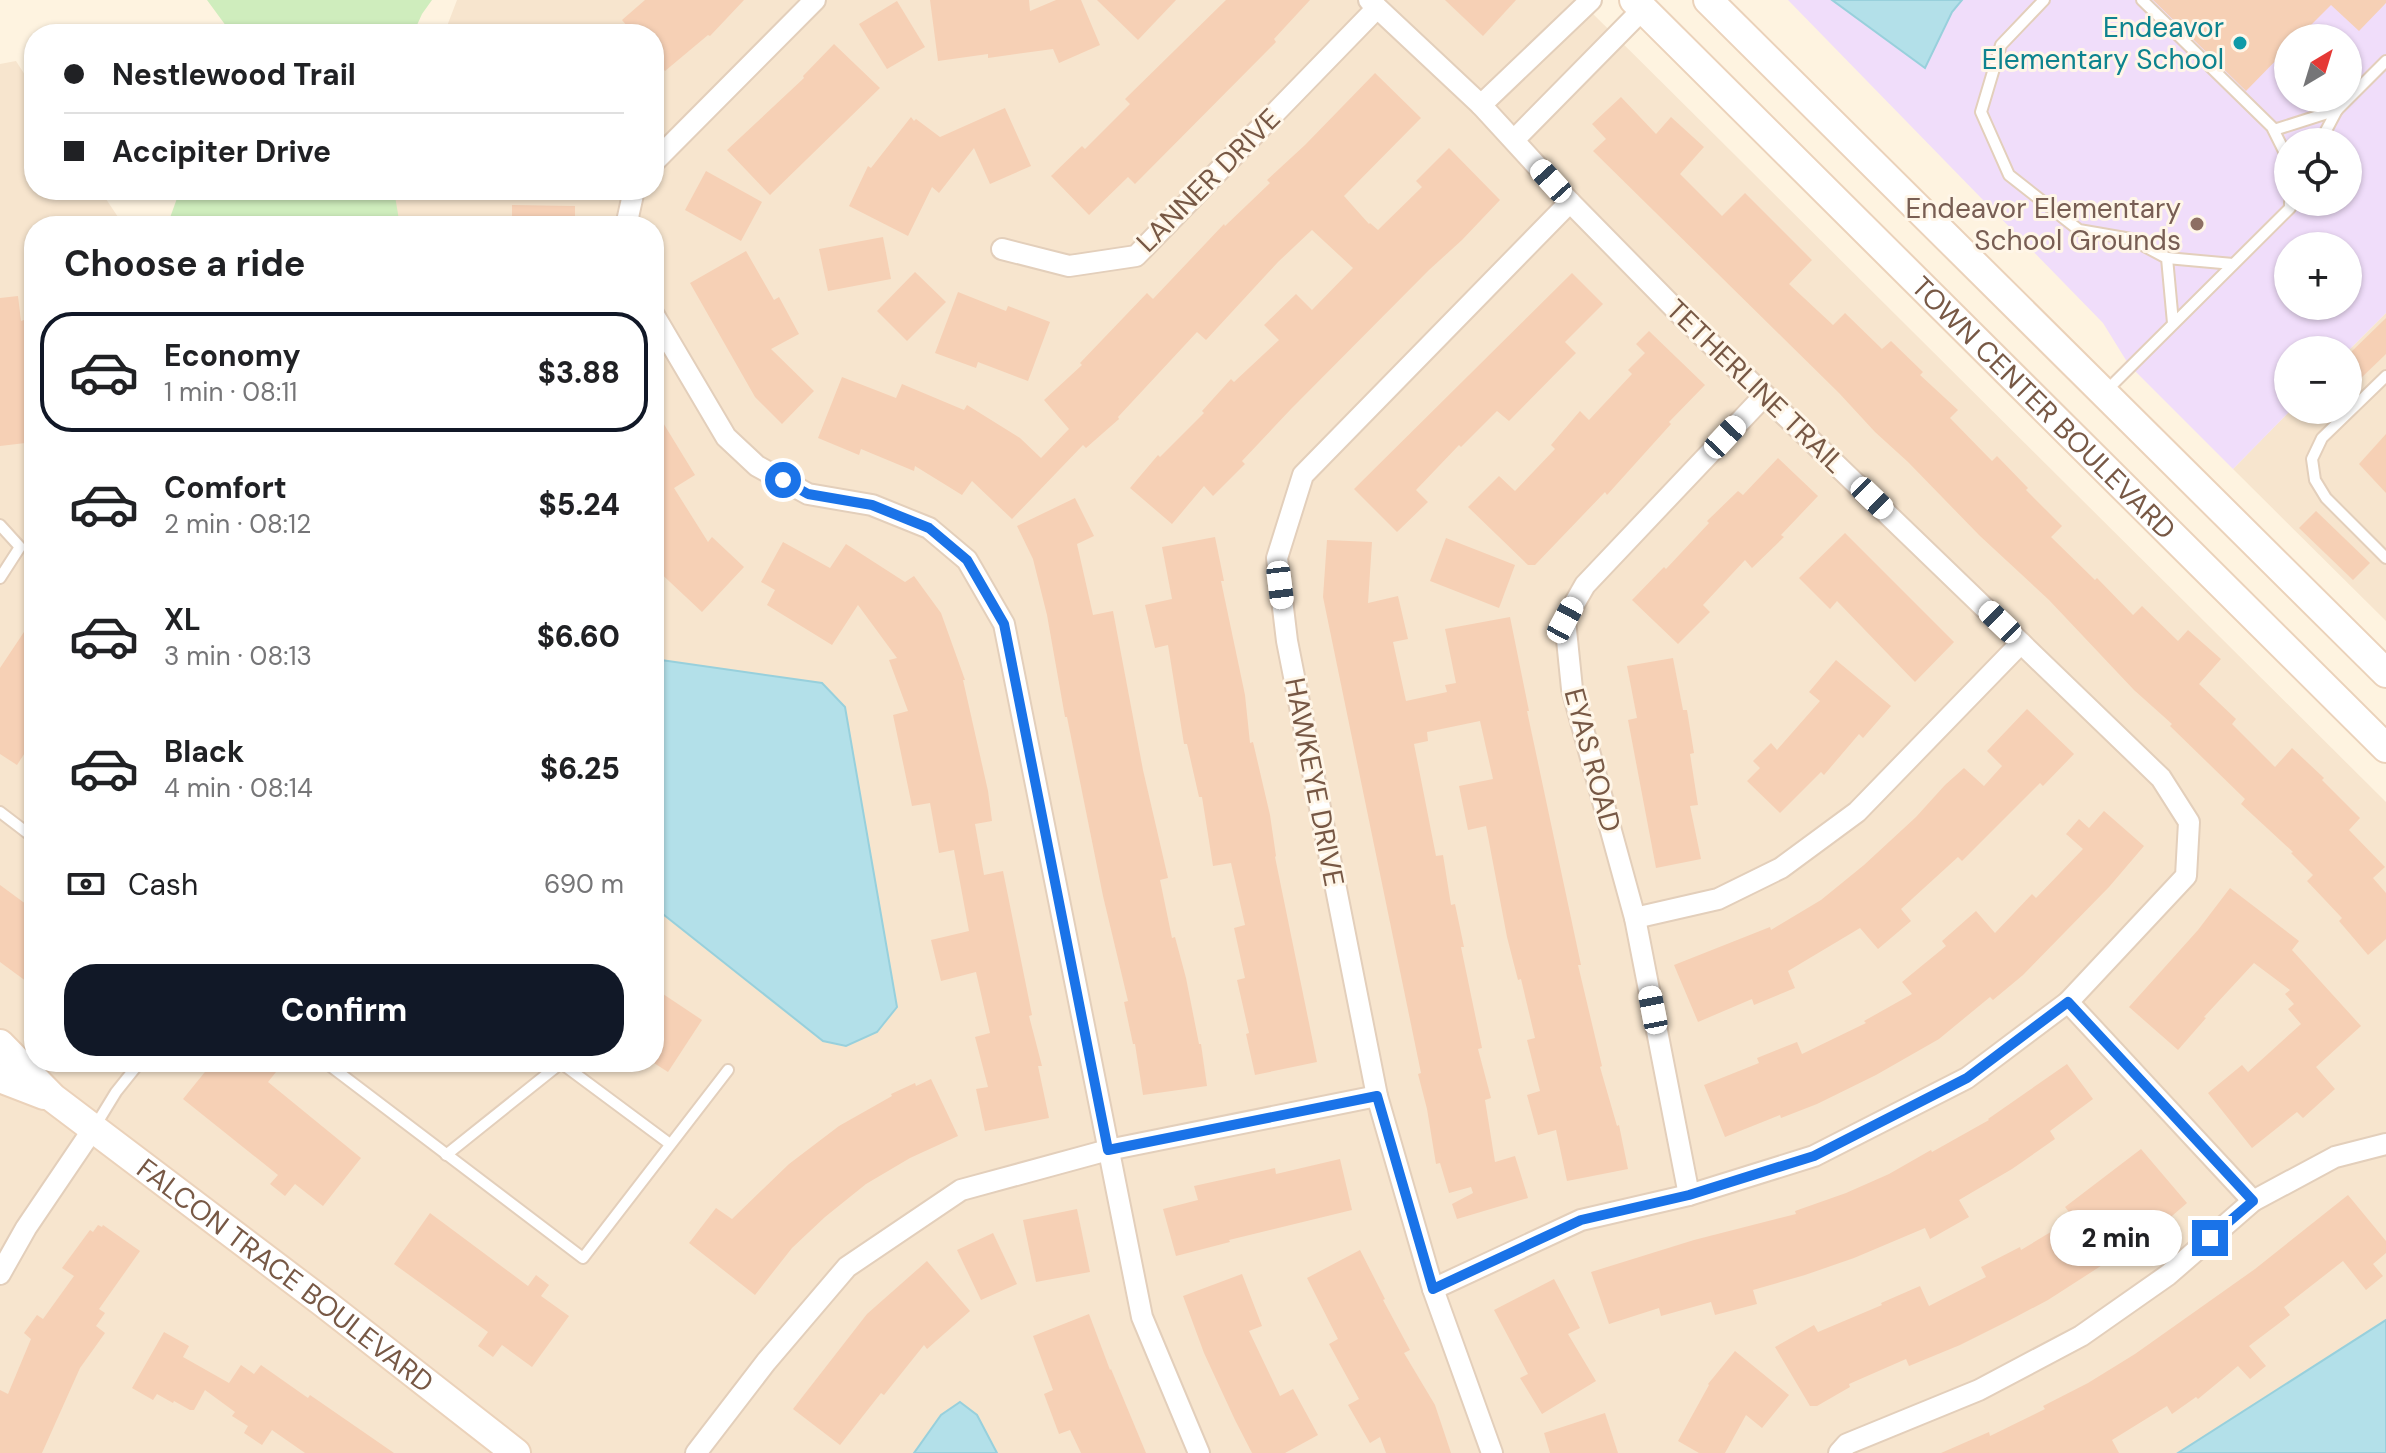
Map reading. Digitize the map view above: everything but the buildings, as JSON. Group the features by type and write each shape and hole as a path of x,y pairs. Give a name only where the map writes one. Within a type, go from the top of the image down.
{"main road":[{"name":"TOWN CENTER BOULEVARD","path":"1708,0 2386,673"},
{"name":"TOWN CENTER BOULEVARD","path":"1643,3 2386,748"},
{"name":"FALCON TRACE BOULEVARD","path":"0,1044 24,1068"},
{"name":"FALCON TRACE BOULEVARD","path":"27,1072 53,1098 516,1453"},
{"name":"FALCON TRACE BOULEVARD","path":"0,1078 53,1098"}],"street":[{"path":"664,152 815,0"},
{"path":"1481,105 1591,0"},
{"path":"1514,140 1643,3"},
{"name":"TETHERLINE TRAIL","path":"1373,4 1481,105 1570,202 1681,315 2161,778 2189,822 2186,876 2068,1002 1967,1078 1814,1156 1689,1195 1581,1220 1433,1289"},
{"name":"LANNER DRIVE","path":"1002,249 1069,266 1136,256 1373,4"},
{"name":"HAWKEYE DRIVE","path":"1492,1453 1433,1289 1377,1096 1287,641 1277,558 1303,475 1570,202"},
{"path":"664,332 726,437 757,466 808,494 872,505 929,528 967,560 1004,624 1142,1317 1199,1453"},
{"name":"EYAS ROAD","path":"1689,1195 1635,918 1572,689 1565,620 1585,585 1765,395"},
{"path":"1635,918 1718,899 1781,868 1857,812 2021,643"},
{"path":"2068,1002 2253,1201"},
{"path":"696,1453 766,1362 847,1267 961,1190 1108,1150 1377,1096"},
{"path":"2,1266 93,1129"},
{"path":"1839,1453 1847,1444 1979,1390 2081,1336 2168,1275 2253,1201 2335,1157 2386,1144"}],"lane":[{"path":"2044,0 2001,45 1981,112 2009,175 2079,230 2131,239 2167,258 2233,264"},
{"path":"2142,0 2274,130"},
{"path":"2362,85 2386,61"},
{"path":"2280,128 2331,112"},
{"path":"2104,393 2282,216"},
{"path":"2167,258 2173,323"},
{"path":"2386,376 2322,438 2312,459 2315,480 2326,498 2386,558"},
{"path":"0,525 20,547 0,578"},
{"path":"0,812 24,830"},
{"path":"338,1072 583,1258 728,1070"},
{"path":"93,1129 132,1072"},
{"path":"446,1155 550,1072"},
{"path":"573,1072 670,1144"}],"shaded area":[{"path":"457,0 1579,0 2386,802 2386,1453 0,1453 0,64 16,61 24,73 24,200 107,200 117,216 24,216 24,1072 664,1072 664,216 395,216 388,200 664,200 664,24 448,24"},
{"name":"Endeavor Elementary School Grounds","path":"1788,0 2386,0 2386,313 2362,337 2274,336 2274,424 2277,424 2233,469 2129,365 2103,323"},
{"path":"2386,313 2386,621 2233,469 2277,424 2362,424 2362,337"}],"green space":[{"path":"207,0 432,0 418,24 225,24"},
{"path":"176,200 396,200 398,216 171,216"}],"water":[{"path":"1832,0 1962,0 1952,12 1925,68"},
{"path":"664,660 822,683 845,707 897,1007 877,1032 846,1046 823,1041 664,915"},
{"path":"2386,1320 2386,1453 2178,1453"},
{"path":"960,1402 977,1415 997,1453 914,1453 941,1415"}],"place":[{"name":"Endeavor Elementary School","path":"2240,43"},
{"name":"Endeavor Elementary School Grounds","path":"2197,224"}],"route":[{"path":"783,480 808,494 872,505 929,528 967,560 1004,624 1108,1150 1377,1096 1433,1289 1581,1220 1689,1195 1814,1156 1967,1078 2068,1002 2253,1201 2210,1238"}]}
